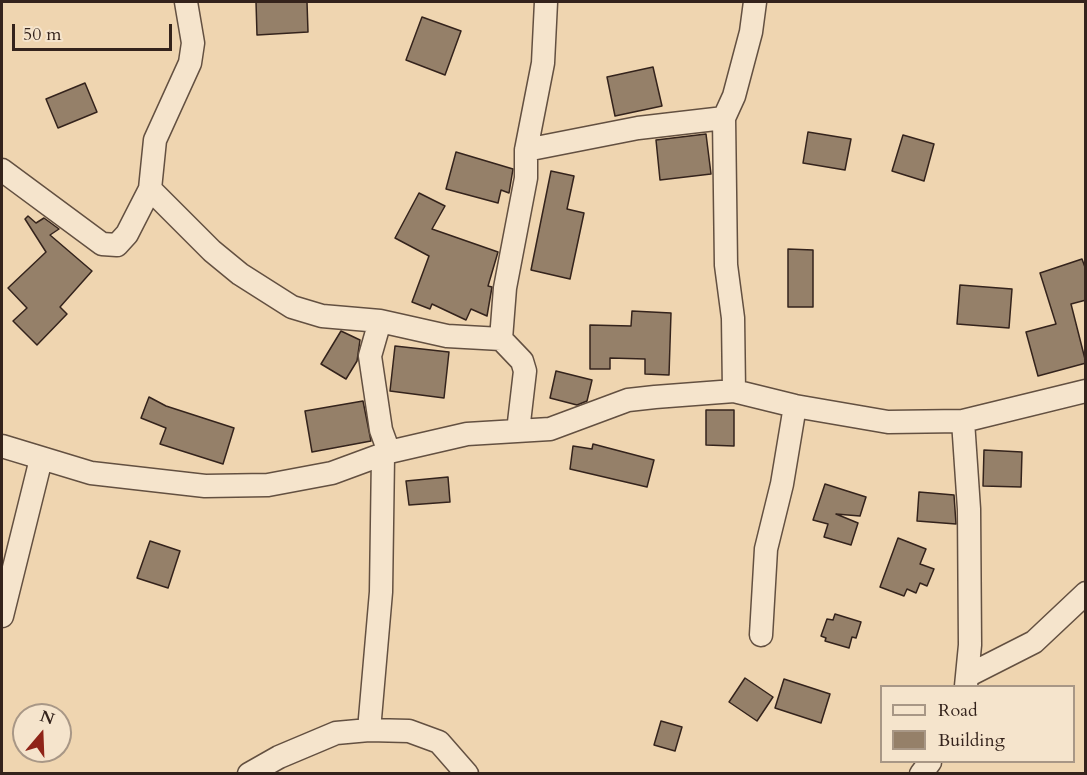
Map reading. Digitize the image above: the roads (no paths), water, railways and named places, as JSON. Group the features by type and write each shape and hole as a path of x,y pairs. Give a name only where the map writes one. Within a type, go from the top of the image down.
{"street":[{"path":"2,170 102,244 117,245 127,234 150,189 154,140 190,63 193,43 186,2"},
{"path":"501,339 505,288 526,178 526,150 543,63 546,2"},
{"path":"734,391 733,318 726,265 724,118 734,96 751,32 755,2"},
{"path":"526,150 638,128 724,118"},
{"path":"150,189 212,251 266,293 292,307 322,316 380,321 447,336 501,339 522,361 525,371 518,431"},
{"path":"369,730 381,592 386,454 370,356 380,321"},
{"path":"2,446 91,473 205,486 267,485 332,473 386,454 467,434 550,429 628,400 734,391 795,406 888,422 963,421 1086,391"},
{"path":"761,635 766,549 782,484 795,406"},
{"path":"963,421 969,508 968,681"},
{"path":"2,616 41,459"},
{"path":"968,681 1034,642 1086,593"},
{"path":"249,774 279,757 336,732 369,730 409,731 439,742 467,774"}]}
